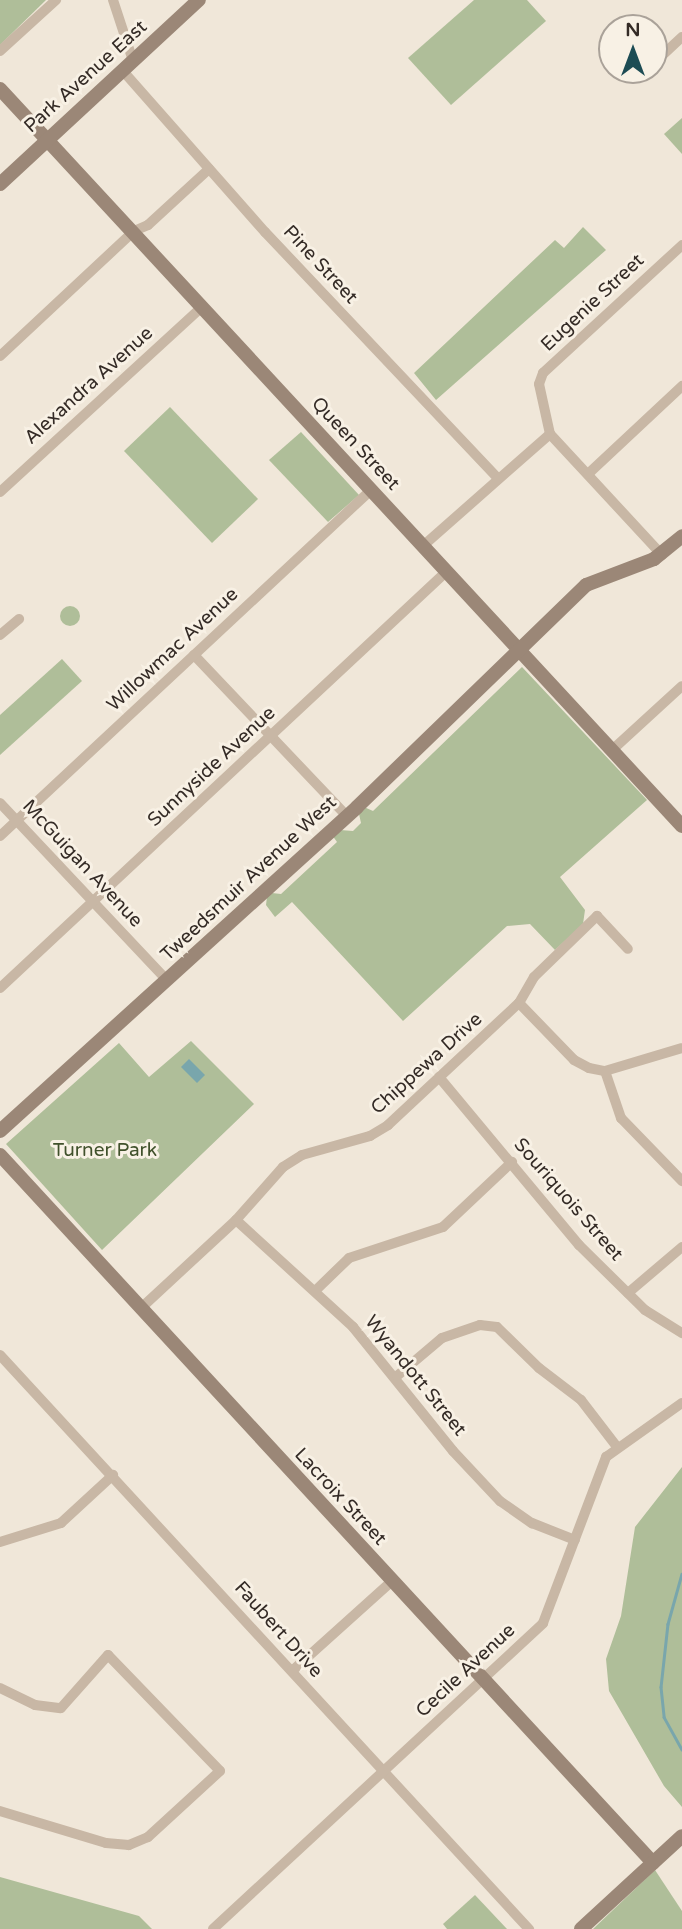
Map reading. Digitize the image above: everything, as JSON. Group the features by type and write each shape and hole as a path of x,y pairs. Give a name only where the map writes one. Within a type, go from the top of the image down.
{"street":[{"path":"0,51 57,0"},
{"path":"113,0 128,66"},
{"name":"Park Avenue East","path":"0,184 199,0"},
{"path":"668,50 682,37"},
{"name":"Pine Street","path":"128,66 209,169 497,477"},
{"name":"Queen Street","path":"0,89 682,827"},
{"path":"0,356 134,231 147,226 209,169"},
{"name":"Eugenie Street","path":"550,434 539,384 543,373 682,246"},
{"name":"Alexandra Avenue","path":"0,492 202,307"},
{"path":"587,474 682,386"},
{"path":"424,545 497,477 550,434 662,555 682,536"},
{"name":"Willowmac Avenue","path":"0,836 371,490"},
{"name":"Tweedsmuir Avenue West","path":"0,1132 346,815 520,651 586,584 662,555"},
{"name":"Sunnyside Avenue","path":"0,988 447,571"},
{"path":"0,635 19,619"},
{"path":"194,655 346,815"},
{"path":"611,751 682,685"},
{"name":"McGuigan Avenue","path":"0,803 167,980"},
{"name":"Chippewa Drive","path":"139,1309 236,1220 283,1167 302,1155 379,1131 519,1003 534,977 597,916 628,949"},
{"path":"519,1003 574,1060 605,1071 682,1048"},
{"path":"605,1071 621,1118 682,1181"},
{"name":"Souriquois Street","path":"439,1077 579,1244 645,1310 682,1333"},
{"name":"Lacroix Street","path":"0,1155 139,1309 653,1863"},
{"path":"315,1291 349,1258 443,1227 512,1162"},
{"name":"Wyandott Street","path":"236,1220 315,1291 397,1376 453,1451 500,1501 532,1523 575,1540"},
{"path":"628,1293 682,1247"},
{"path":"397,1376 442,1338 480,1325 497,1327 539,1368 581,1400 617,1447"},
{"name":"Faubert Drive","path":"0,1355 529,1929"},
{"name":"Cecile Avenue","path":"213,1929 548,1617 601,1465 617,1447 682,1403"},
{"path":"0,1542 61,1523 113,1475"},
{"path":"292,1671 392,1581"},
{"path":"0,1688 35,1705 61,1708 108,1655 219,1771 148,1837 129,1845 106,1843 0,1811"},
{"path":"581,1929 682,1836"}],"green space":[{"path":"0,0 46,0 0,45"},
{"path":"474,0 527,0 546,21 451,105 408,58"},
{"path":"682,118 682,154 664,134"},
{"path":"583,227 606,250 436,400 414,373 555,240 564,248"},
{"path":"170,407 258,499 212,543 124,451"},
{"path":"301,432 359,495 328,522 269,460"},
{"path":"70,606 77,609 80,616 77,623 70,626 63,623 60,616 63,609"},
{"path":"62,659 82,681 0,755 0,715"},
{"path":"522,667 647,800 560,877 585,910 583,924 555,950 530,924 507,926 403,1021 292,902 275,917 266,905 267,897 272,893 281,894 337,842 332,835 340,830 353,831 361,823 359,814 364,807 373,811"},
{"name":"Turner Park","path":"191,1041 254,1104 102,1250 6,1144 119,1043 149,1077"},
{"path":"682,1467 682,1807 664,1786 609,1691 606,1659 621,1616 635,1527"},
{"path":"655,1870 682,1911 682,1929 593,1929"},
{"path":"0,1877 139,1916 152,1929 0,1929"},
{"path":"475,1895 507,1929 447,1929 443,1924"}],"water":[{"path":"189,1059 205,1075 197,1083 181,1067"}],"waterway":[{"path":"682,1574 668,1624 661,1687 664,1717 682,1749"}]}
